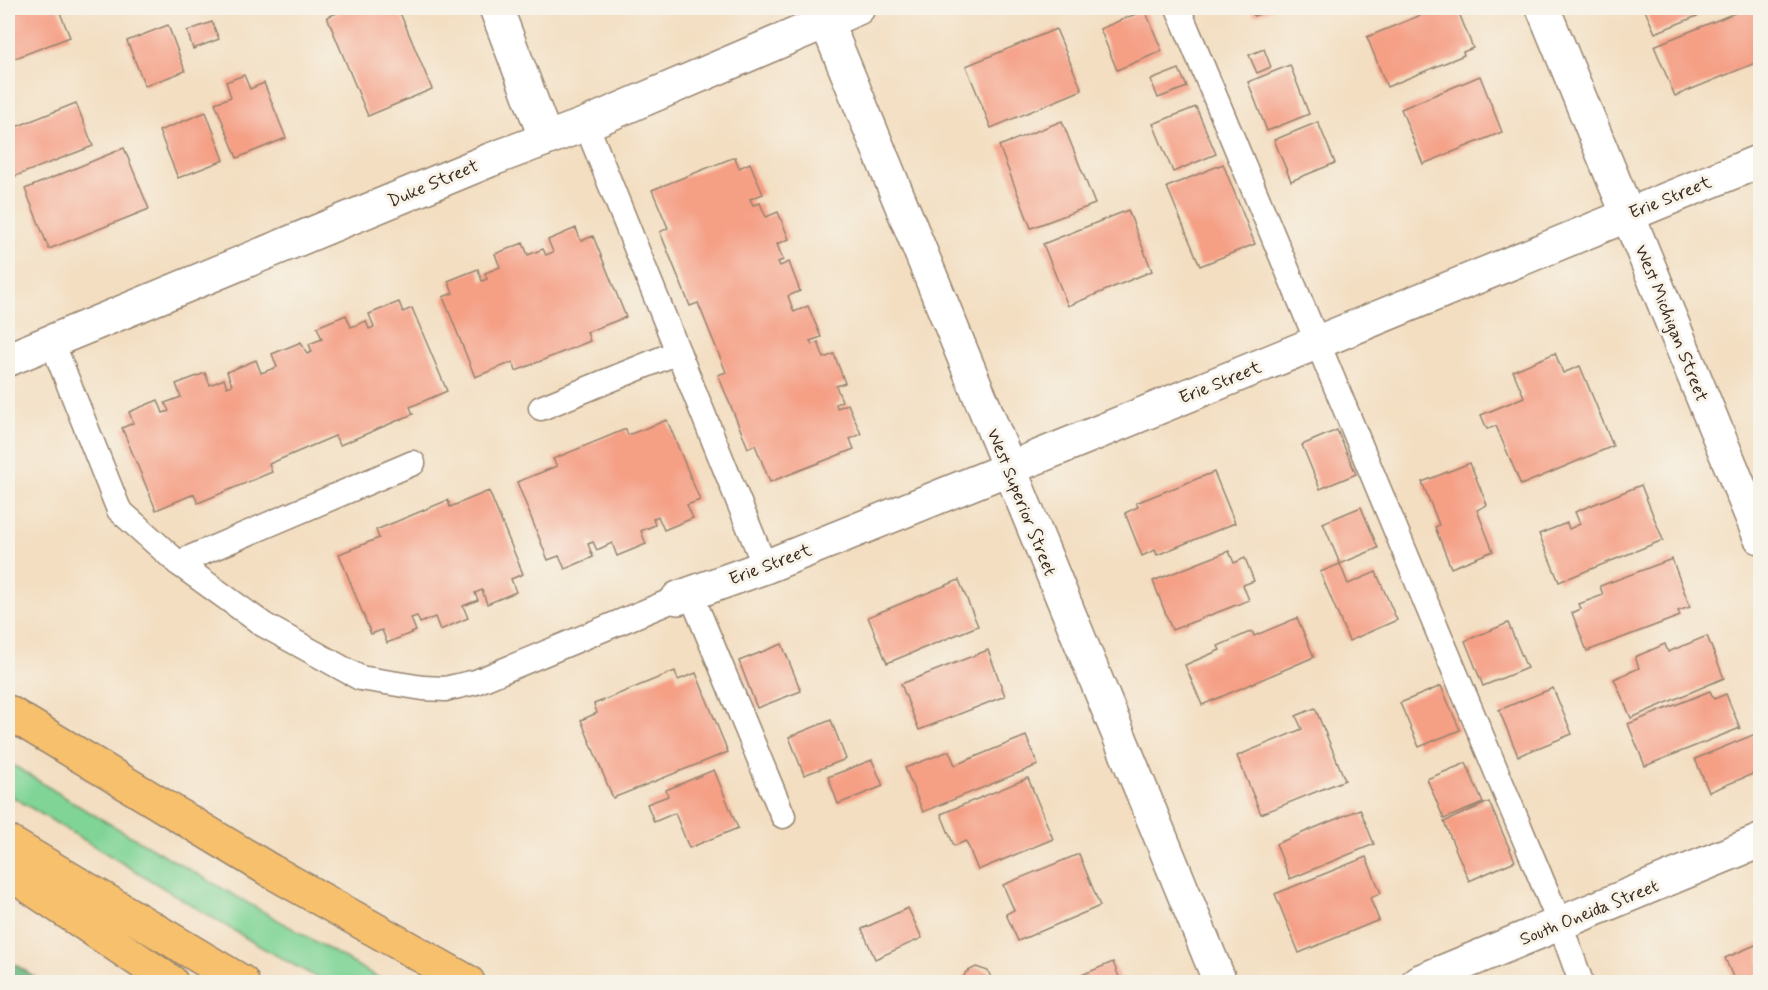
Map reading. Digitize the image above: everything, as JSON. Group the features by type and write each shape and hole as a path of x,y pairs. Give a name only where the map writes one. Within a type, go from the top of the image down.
{"highway":[{"path":"8,712 271,871 468,982"},
{"path":"8,842 242,982"},
{"path":"8,872 171,982"}],"street":[{"path":"496,8 546,139"},
{"name":"Duke Street","path":"8,358 52,342 490,160 586,124 858,8"},
{"name":"West Michigan Street","path":"1543,8 1761,537"},
{"name":"West Superior Street","path":"826,21 1220,982"},
{"name":"Erie Street","path":"684,596 765,567 1009,469 1761,161"},
{"name":"South Oneida Street","path":"1418,982 1761,841"}],"lane":[{"path":"1178,8 1560,924 1581,982"},
{"path":"586,124 765,567"},
{"path":"52,342 119,510 178,563 264,625 360,678 423,688 446,689 476,682 684,596 783,816"},
{"path":"541,408 678,352"},
{"path":"178,563 413,463"}],"green space":[{"path":"8,762 82,808 386,982 325,982 261,947 8,794"},
{"path":"8,960 43,982 8,982"}],"building":[{"path":"8,8 58,8 70,37 8,61"},
{"path":"349,8 398,8 432,89 368,116 327,17"},
{"path":"1251,8 1275,8 1254,16"},
{"path":"1438,8 1445,8 1446,11 1457,8 1473,48 1463,52 1464,55 1387,87 1367,37"},
{"path":"1644,8 1717,8 1655,33"},
{"path":"1747,8 1759,8 1760,12 1760,61 1675,96 1654,46"},
{"path":"1145,10 1162,51 1117,70 1100,29"},
{"path":"212,22 219,39 193,49 187,31"},
{"path":"168,25 185,71 145,86 127,41"},
{"path":"1056,29 1082,90 991,128 966,66"},
{"path":"1264,49 1271,67 1257,73 1249,55"},
{"path":"1290,65 1309,114 1267,131 1248,82"},
{"path":"1179,69 1187,87 1158,98 1151,80"},
{"path":"244,75 250,89 264,83 286,138 237,158 215,103 231,97 226,82"},
{"path":"1480,76 1502,132 1423,164 1401,109"},
{"path":"76,103 93,146 8,179 8,130"},
{"path":"1196,107 1216,154 1173,172 1153,124"},
{"path":"206,112 224,160 178,178 159,131"},
{"path":"1062,121 1095,204 1031,228 999,146"},
{"path":"1318,122 1335,163 1291,181 1274,140"},
{"path":"124,148 149,209 49,249 25,189"},
{"path":"735,157 739,168 750,163 763,194 750,199 753,205 760,203 766,217 778,212 789,239 777,244 783,260 778,262 780,266 789,262 800,291 788,296 794,312 808,306 821,337 810,341 812,345 818,342 824,358 834,354 845,383 836,386 842,401 836,404 837,408 848,404 861,434 850,439 854,449 770,482 755,445 748,448 718,375 726,372 698,303 690,306 660,232 668,228 652,190"},
{"path":"1223,164 1255,244 1200,266 1167,187"},
{"path":"1128,210 1152,271 1068,306 1043,244"},
{"path":"576,228 581,241 593,236 626,317 587,332 590,341 516,371 513,362 475,377 443,297 453,293 448,281 478,269 482,281 487,279 485,273 500,267 495,254 523,243 528,255 543,249 546,255 553,252 548,240"},
{"path":"399,302 403,312 412,308 447,391 410,407 413,414 340,445 335,436 269,464 272,472 198,503 194,494 156,510 122,428 133,423 129,412 158,400 163,413 169,411 165,403 181,397 176,384 205,373 210,385 224,379 227,387 232,385 227,372 256,360 261,373 277,367 272,354 301,342 307,354 312,352 309,344 322,339 317,327 346,315 351,327 366,321 369,329 374,327 369,314"},
{"path":"1555,353 1563,373 1580,366 1613,446 1521,485 1496,426 1487,429 1481,415 1524,397 1513,371"},
{"path":"667,420 700,500 687,505 693,518 664,530 658,516 653,519 655,525 641,531 646,544 617,556 612,543 597,550 593,542 588,544 593,557 565,569 559,556 548,560 517,482 557,466 553,459 626,429 628,435"},
{"path":"1337,430 1356,474 1320,489 1302,445"},
{"path":"1470,463 1487,505 1477,510 1493,551 1451,568 1435,527 1439,525 1422,482"},
{"path":"1214,472 1235,523 1157,555 1155,550 1142,556 1125,513 1138,507 1136,503"},
{"path":"1641,485 1663,540 1559,582 1539,534 1567,523 1569,529 1580,524 1575,512"},
{"path":"489,491 523,574 511,579 516,592 487,604 482,590 475,593 478,600 463,606 468,618 440,630 435,617 420,623 417,616 411,618 416,631 387,643 382,630 371,634 339,554 379,538 376,530 448,500 450,507"},
{"path":"1361,507 1378,548 1340,564 1323,523"},
{"path":"1229,551 1234,563 1245,558 1254,581 1243,585 1249,600 1172,630 1153,581"},
{"path":"1672,559 1690,607 1678,611 1680,616 1587,651 1572,613 1581,609 1579,604 1603,595 1600,586"},
{"path":"1340,564 1348,584 1376,572 1397,620 1349,641 1320,572"},
{"path":"959,580 978,626 887,663 868,617"},
{"path":"1297,618 1314,657 1202,705 1185,665 1220,650 1218,646 1252,631 1254,636"},
{"path":"1508,623 1527,668 1483,686 1465,641"},
{"path":"1707,636 1724,678 1631,718 1614,679 1639,668 1635,657 1665,644 1668,652"},
{"path":"782,644 801,691 757,708 739,661"},
{"path":"988,650 1005,696 919,730 901,684"},
{"path":"675,671 678,680 696,673 728,752 613,798 581,720 597,713 594,704"},
{"path":"1441,686 1460,730 1419,747 1400,703"},
{"path":"1553,688 1572,734 1518,756 1499,710"},
{"path":"1710,691 1714,699 1726,694 1740,728 1645,766 1628,724"},
{"path":"1315,708 1345,780 1261,814 1237,756 1302,729 1296,716"},
{"path":"831,720 846,759 804,775 789,737"},
{"path":"1760,732 1760,771 1709,792 1695,759"},
{"path":"1026,736 1038,765 923,812 905,768 949,751 955,765"},
{"path":"872,760 883,786 838,804 828,777"},
{"path":"1466,763 1483,803 1444,819 1427,779"},
{"path":"714,770 738,828 689,848 675,813 654,822 647,804 668,796 666,790"},
{"path":"1028,778 1053,839 978,870 966,841 954,846 941,814"},
{"path":"1489,802 1515,861 1469,881 1444,822"},
{"path":"1360,809 1374,844 1290,879 1276,844"},
{"path":"1079,854 1100,906 1018,941 1006,914 1014,910 1003,885"},
{"path":"1366,857 1381,893 1370,898 1379,920 1299,953 1275,894"},
{"path":"908,908 922,938 875,959 862,929"},
{"path":"1760,943 1760,982 1735,982 1725,958"},
{"path":"1113,962 1121,982 1065,982"},
{"path":"976,967 988,971 993,982 961,982 966,972"}]}
